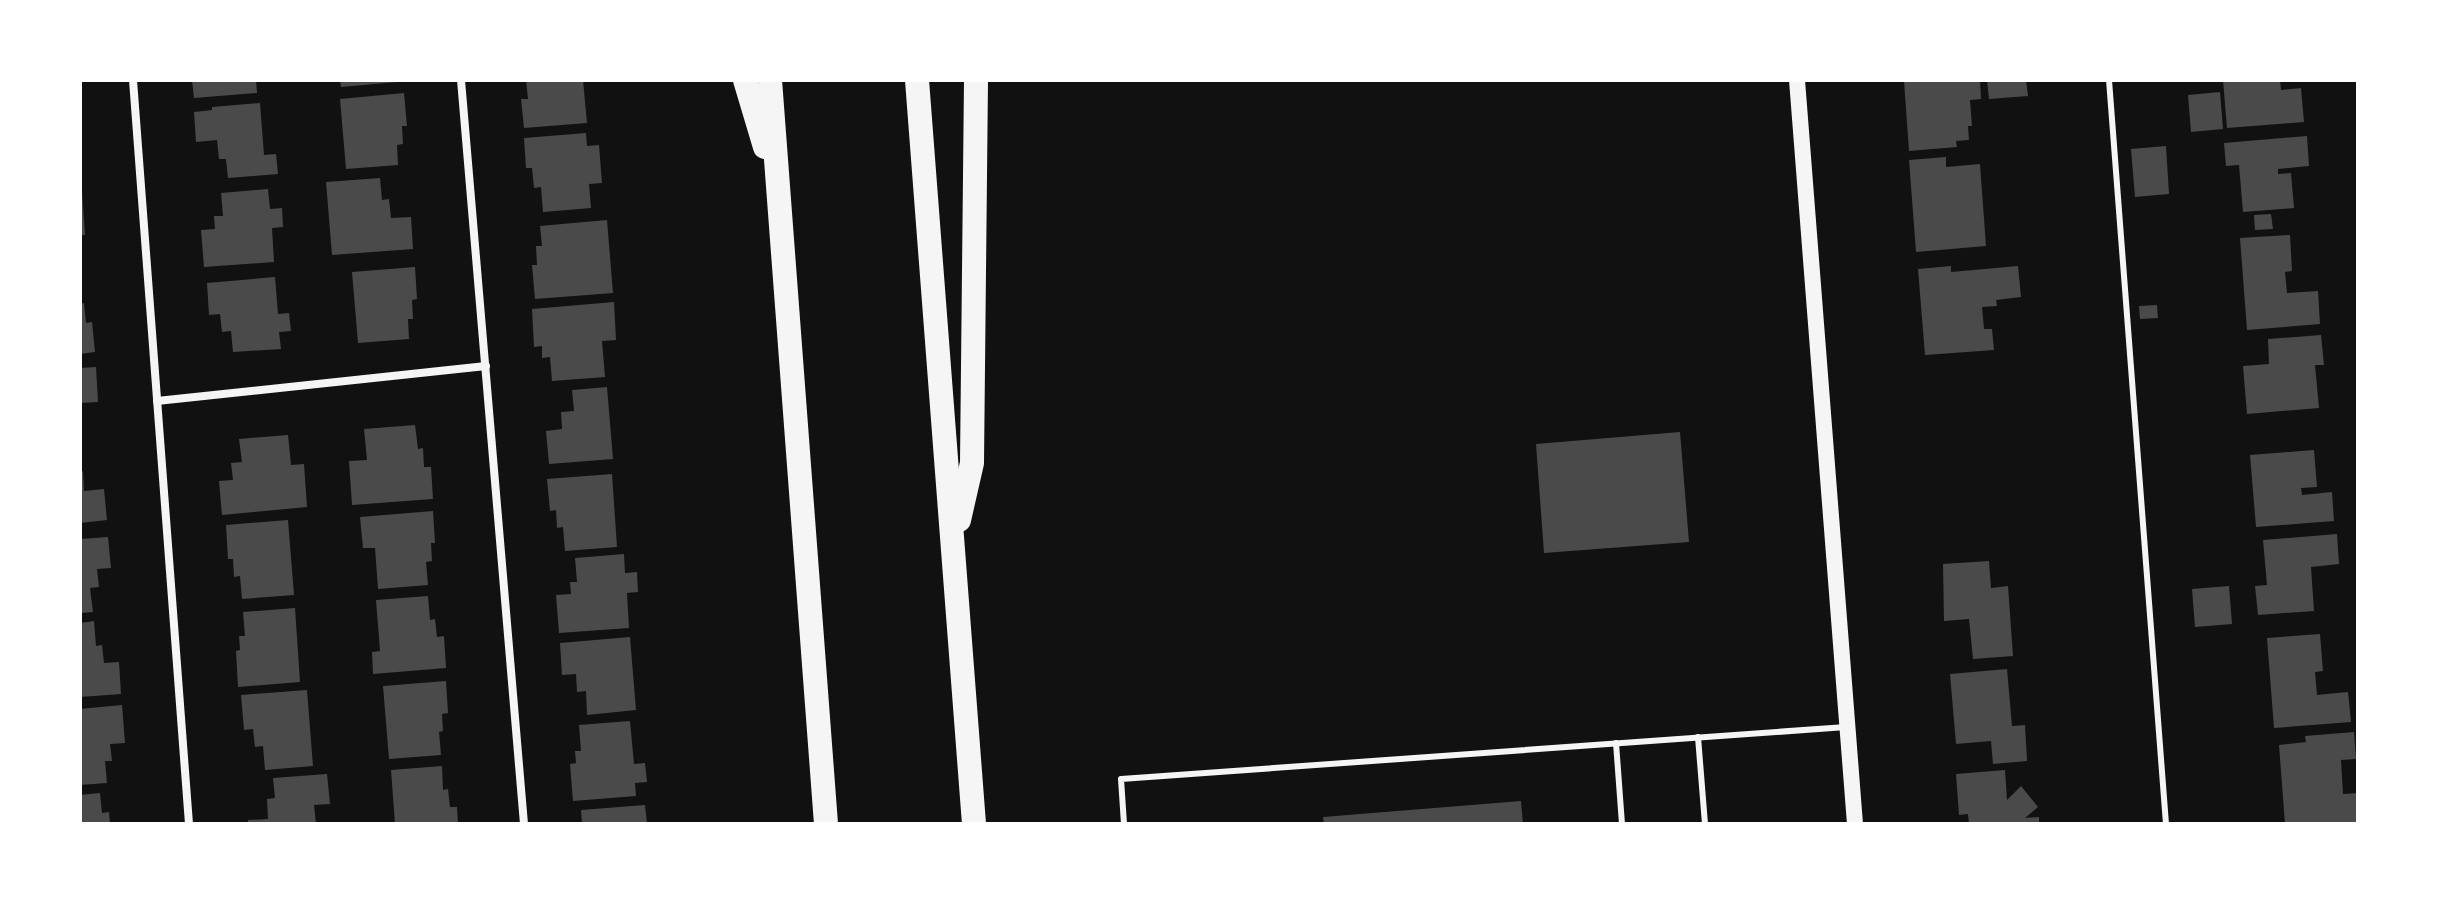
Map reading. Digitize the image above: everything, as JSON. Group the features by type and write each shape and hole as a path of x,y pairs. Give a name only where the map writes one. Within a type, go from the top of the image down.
{"highway":[{"path":"745,80 778,195"},
{"path":"770,80 826,824"},
{"path":"917,80 974,824"},
{"path":"953,546 972,463 976,80"}],"main road":[{"path":"1797,80 1855,824"}],"street":[{"path":"133,80 189,824"},
{"path":"461,80 524,824"},
{"path":"157,401 486,366"}],"lane":[{"path":"2109,80 2166,824"},
{"path":"1124,824 1121,779 1847,727"},
{"path":"1698,737 1705,824"},
{"path":"1616,743 1622,824"}],"building":[{"path":"192,80 256,80 257,93 194,98"},
{"path":"340,80 397,80 397,82 341,87"},
{"path":"526,80 583,80 587,123 524,128 521,99 528,99"},
{"path":"1980,80 1981,99 1970,100 1972,126 1968,126 1969,140 1956,141 1957,147 1909,151 1904,81"},
{"path":"1987,80 2026,80 2028,96 1989,99"},
{"path":"2223,80 2280,80 2281,90 2301,88 2304,122 2227,128"},
{"path":"2220,92 2223,129 2191,132 2188,95"},
{"path":"404,93 407,126 402,126 403,144 397,145 398,165 346,169 340,99"},
{"path":"260,103 264,155 276,154 278,174 228,178 226,159 219,159 217,140 196,142 194,112 212,110 212,107"},
{"path":"586,133 587,146 599,145 602,183 589,184 591,208 543,212 541,187 534,188 532,168 526,168 524,138"},
{"path":"2307,136 2309,166 2278,169 2278,174 2291,173 2294,208 2243,212 2239,165 2226,166 2224,143"},
{"path":"2166,146 2169,194 2135,197 2131,149"},
{"path":"1946,157 1946,167 1980,164 1986,246 1916,252 1909,160"},
{"path":"380,178 382,200 389,199 391,218 411,217 413,249 332,255 326,182"},
{"path":"268,189 270,209 282,208 283,227 272,228 274,262 204,267 201,230 215,229 214,216 223,216 221,193"},
{"path":"82,191 85,235 80,235"},
{"path":"2271,214 2273,229 2255,230 2254,215"},
{"path":"607,220 613,293 535,299 532,265 537,265 536,246 542,246 540,226"},
{"path":"2290,235 2292,271 2285,272 2287,293 2318,291 2320,324 2247,330 2240,238"},
{"path":"1951,266 1951,272 2018,266 2021,297 1996,300 1997,306 1982,307 1984,329 1992,329 1994,350 1925,355 1918,269"},
{"path":"415,267 417,299 412,300 413,319 408,319 409,339 358,343 352,272"},
{"path":"275,277 278,314 289,313 291,331 279,332 281,349 233,352 231,331 222,332 220,314 209,315 207,283"},
{"path":"614,302 616,340 602,341 605,377 552,381 550,357 542,358 542,346 534,347 532,309"},
{"path":"84,303 86,323 92,322 95,352 80,354 80,304"},
{"path":"2157,305 2158,318 2140,319 2139,306"},
{"path":"2321,335 2324,365 2315,365 2319,408 2247,414 2243,366 2269,364 2268,339"},
{"path":"96,367 98,402 80,403 80,368"},
{"path":"607,387 613,459 549,464 546,431 562,429 561,412 574,411 572,390"},
{"path":"415,425 418,449 423,448 424,467 431,467 433,499 352,505 349,461 367,460 364,429"},
{"path":"1680,432 1689,542 1544,553 1536,444"},
{"path":"288,435 291,465 304,464 307,507 222,515 219,481 233,480 231,463 242,462 239,439"},
{"path":"2314,450 2317,487 2301,488 2302,495 2332,492 2334,521 2256,527 2250,455"},
{"path":"83,471 84,491 104,489 107,520 80,523 80,472"},
{"path":"612,474 617,547 565,551 563,527 557,528 556,510 550,511 547,479"},
{"path":"433,511 435,543 431,543 432,561 426,562 428,585 378,589 375,548 363,548 360,517"},
{"path":"288,520 294,595 242,599 240,576 234,577 233,559 228,559 226,525"},
{"path":"2337,534 2339,564 2311,567 2314,611 2258,615 2255,586 2267,585 2263,540"},
{"path":"108,537 111,568 97,569 99,587 90,588 93,612 80,613 80,539"},
{"path":"624,554 625,573 637,572 638,592 627,593 629,628 559,633 556,595 571,594 570,582 577,582 575,558"},
{"path":"1989,561 1991,588 2008,586 2013,656 1973,659 1969,619 1944,621 1943,564"},
{"path":"2229,586 2232,624 2195,627 2192,589"},
{"path":"428,596 430,620 435,619 437,637 444,636 446,668 373,674 372,652 380,651 376,600"},
{"path":"295,608 300,682 238,687 236,651 240,650 239,636 245,636 243,612"},
{"path":"94,621 96,646 102,645 104,663 119,662 121,694 80,697 80,623"},
{"path":"2320,634 2323,671 2315,672 2317,695 2348,692 2351,722 2274,728 2267,638"},
{"path":"630,637 636,710 587,715 586,691 577,692 576,674 562,675 560,643"},
{"path":"2007,669 2012,726 2025,725 2027,761 1993,764 1991,741 1956,744 1950,674"},
{"path":"446,681 448,713 442,714 443,731 439,732 441,755 389,759 383,686"},
{"path":"307,690 313,766 265,770 263,746 255,747 253,729 244,730 241,695"},
{"path":"122,705 125,743 110,744 112,761 105,761 107,783 80,785 80,709"},
{"path":"630,721 634,764 645,763 647,782 635,783 636,796 573,801 570,764 576,763 575,751 581,751 579,725"},
{"path":"2354,732 2356,759 2341,760 2343,794 2358,793 2358,824 2285,824 2279,745 2306,742 2305,736"},
{"path":"442,766 443,790 448,789 450,807 457,807 458,824 395,824 391,770"},
{"path":"2005,770 2007,800 2021,786 2038,807 2025,818 2039,817 2039,824 1969,824 1968,814 1959,815 1956,774"},
{"path":"327,774 330,804 314,805 316,824 248,824 248,820 268,819 267,799 275,798 273,778"},
{"path":"100,793 102,813 109,812 110,824 80,824 80,795"},
{"path":"1521,801 1523,824 1324,824 1323,817"},
{"path":"645,805 647,824 582,824 581,810"}]}
